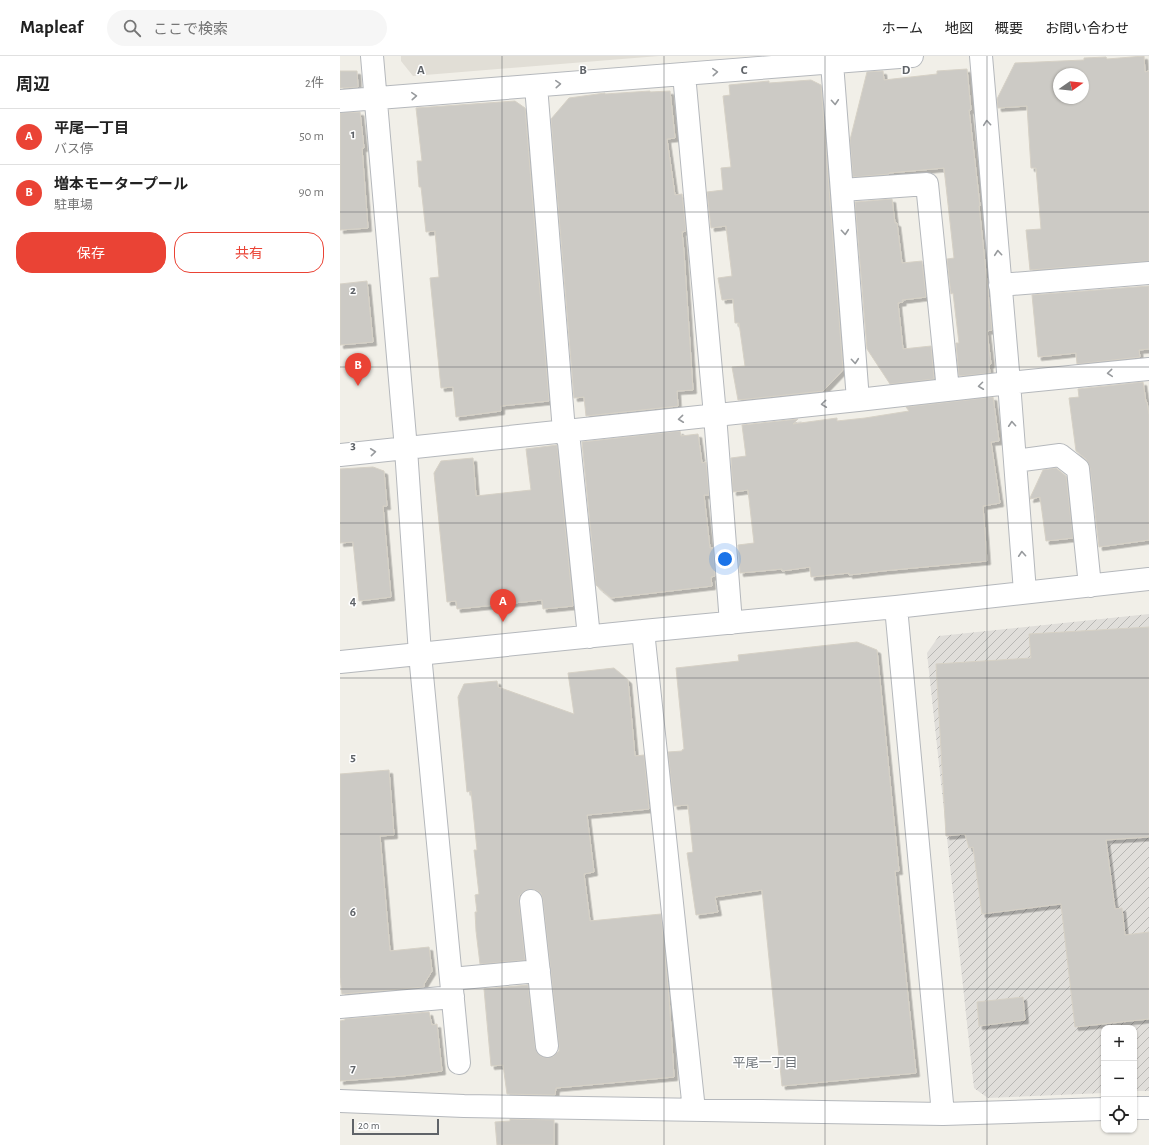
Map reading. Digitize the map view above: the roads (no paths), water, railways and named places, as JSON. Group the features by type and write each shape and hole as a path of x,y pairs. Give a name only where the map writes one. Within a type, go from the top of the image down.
{"street":[{"path":"372,56 406,449 420,654 460,1063"},
{"path":"340,101 912,56"},
{"path":"981,56 1025,592"},
{"path":"832,63 858,400"},
{"path":"684,74 715,415 731,623"},
{"path":"536,86 564,431 569,442 589,637"},
{"path":"842,190 926,184 948,390"},
{"path":"1000,285 1149,273"},
{"path":"340,455 1149,369"},
{"path":"1015,461 1060,455 1078,469 1090,586"},
{"path":"340,662 896,607 1149,579"},
{"path":"896,607 942,1114"},
{"path":"643,631 694,1110"},
{"path":"531,901 547,1046"},
{"path":"340,1007 452,988 539,971"},
{"path":"340,1101 464,1106 942,1114 1101,1109"},
{"path":"1137,1108 1149,1108"}],"place":[{"name":"増本モータープール","path":"358,386"},
{"name":"平尾一丁目","path":"503,622"}],"district":[{"name":"平尾一丁目","path":"765,1063"}]}
